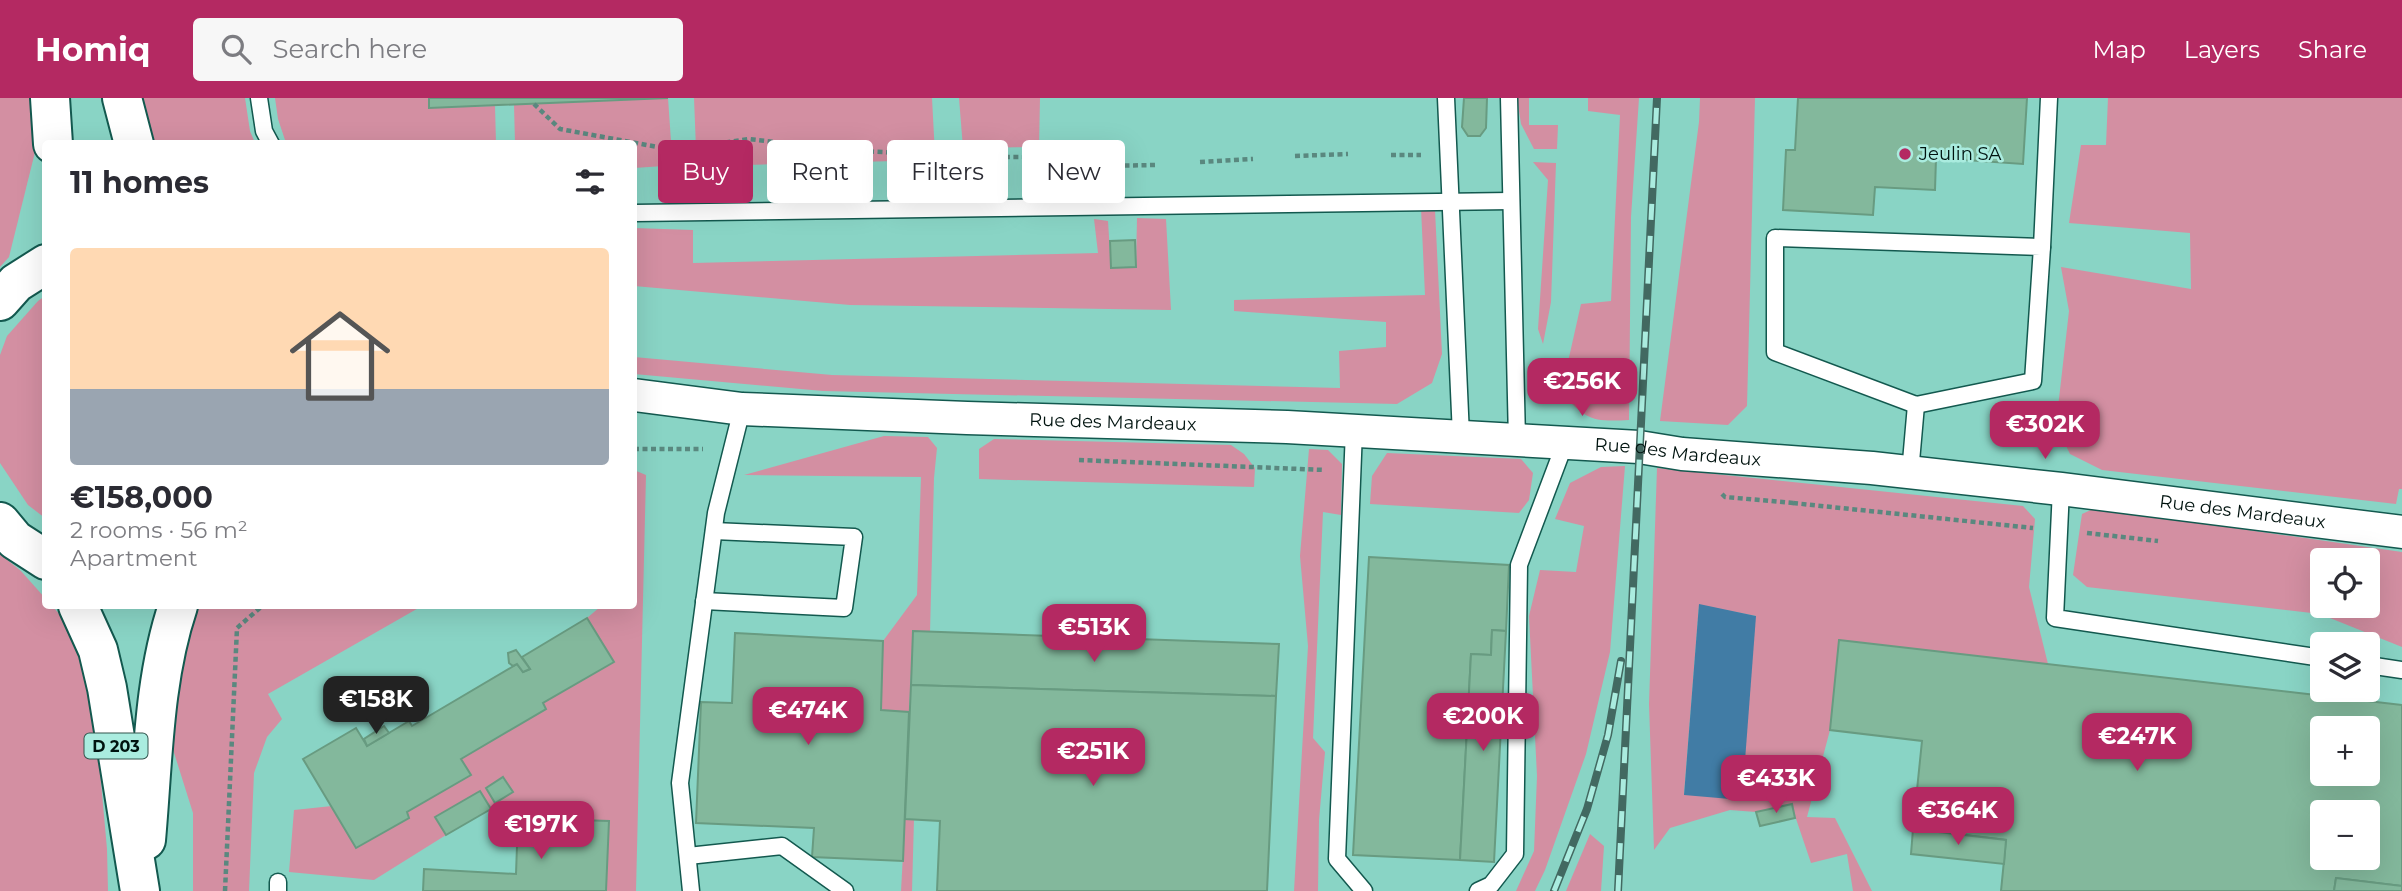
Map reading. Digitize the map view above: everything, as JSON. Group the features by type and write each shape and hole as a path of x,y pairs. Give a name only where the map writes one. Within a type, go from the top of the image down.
{"main road":[{"path":"50,98 53,140"},
{"path":"122,98 133,140"},
{"path":"0,301 42,262"},
{"path":"0,522 15,540 42,557"},
{"name":"D 203","path":"79,609 98,650 107,688 141,891"},
{"name":"D 203","path":"141,891 160,692 166,649 177,609"}],"street":[{"name":"Rue des Mardeaux","path":"637,395 742,409 1354,430 1639,447 1682,454 2061,489 2402,532"},
{"name":"Rue des Mardeaux","path":"637,416 742,409"}],"lane":[{"path":"259,98 264,131 269,140"},
{"path":"1446,98 1461,436"},
{"path":"1509,98 1517,440"},
{"path":"2042,247 1776,239 1775,352 1916,405 2033,381 2042,247 2049,98"},
{"path":"637,213 1511,201"},
{"path":"1910,473 1916,405"},
{"path":"691,891 680,783 716,513 742,409"},
{"path":"1354,430 1337,859 1364,891"},
{"path":"1478,891 1491,885 1515,854 1519,565 1564,443"},
{"path":"2061,489 2055,618 2310,656"},
{"path":"704,601 844,608 854,537 714,531"},
{"path":"2380,667 2402,670"},
{"path":"688,856 782,846 845,891"}],"path":[{"path":"534,104 560,129 620,140"},
{"path":"637,143 674,150 749,139 869,152 978,158 1022,157"},
{"path":"1295,156 1348,154"},
{"path":"1391,155 1426,155"},
{"path":"1200,162 1254,159"},
{"path":"1125,166 1156,165"},
{"path":"637,449 733,449"},
{"path":"1077,460 1353,470"},
{"path":"225,891 237,628 259,609"}],"shaded area":[{"path":"0,98 2402,98 2402,891 0,891"},
{"path":"0,98 34,98 37,144 9,257 0,267"},
{"path":"141,98 245,98 254,140 151,140"},
{"path":"275,98 429,98 430,108 495,106 496,140 285,140"},
{"path":"668,98 671,140 658,140 658,166 637,168 637,140 515,140 514,105"},
{"path":"694,98 932,98 934,140 887,140 887,161 873,162 873,140 767,140 767,164 753,165 753,140 696,140"},
{"path":"959,98 1040,98 1039,140 1022,140 1022,147 1008,147 1008,140 962,140"},
{"path":"1517,98 1529,98 1529,125 1558,125 1557,149 1534,149 1521,124"},
{"path":"1588,98 1639,98 1631,217 1629,420 1591,417 1577,409 1561,393 1581,304 1611,301 1620,115 1588,111"},
{"path":"1700,98 1755,98 1747,406 1728,425 1660,421"},
{"path":"2108,98 2402,98 2402,489 2399,489 2396,504 2102,470 2070,454 2056,425 2069,311 2061,267 2191,289 2190,233 2069,223 2081,145 2106,145"},
{"path":"1533,162 1556,163 1551,302 1543,344 1538,329 1548,180"},
{"path":"1421,208 1435,210 1442,354 1432,383 1397,404 823,391 637,374 637,357 832,375 1340,388 1339,351 1386,347 1386,322 1234,311 1234,300 1425,295"},
{"path":"1137,218 1166,219 1171,310 850,305 637,286 637,228 693,230 693,263 1098,253 1094,219 1108,221 1111,268 1136,267"},
{"path":"42,298 42,516 28,505 0,463 0,355 7,336"},
{"path":"884,436 928,437 937,448 930,632 913,632 909,712 881,710 883,641 917,595 921,477 744,475"},
{"path":"994,439 1231,445 1244,454 1255,468 1254,487 979,479 979,449"},
{"path":"1309,449 1328,450 1342,464 1341,515 1323,512 1313,738 1325,752 1319,820 1318,891 1294,891 1308,646 1300,556"},
{"path":"1387,453 1521,459 1533,473 1529,500 1519,513 1370,504 1372,476"},
{"path":"1625,466 1610,652 1586,754 1535,891 1516,891 1534,851 1537,776 1529,616 1540,570 1576,572 1584,526 1555,519 1570,483 1601,467"},
{"path":"1657,468 2023,506 2035,519 2029,587 2048,664 1839,640 1830,730 1807,817 1835,818 1872,891 1853,891 1847,854 1811,863 1791,804 1756,812 1730,810 1670,828 1654,850 1649,704","holes":["1699,605 1756,616 1685,795"]},
{"path":"637,471 646,475 636,891 606,891 609,822 518,818 491,809 480,791 435,817 446,835 374,880 289,872 294,810 332,806 357,848 409,818 407,812 470,775 461,759 545,710 543,703 613,662 587,618 598,609 637,609"},
{"path":"2095,508 2374,548 2310,548 2310,613 2087,587 2073,575 2082,514"},
{"path":"2380,549 2402,552 2402,647 2380,638 2380,632 2365,632 2330,618 2380,618"},
{"path":"0,554 21,571 42,595 42,609 55,609 63,618 91,672 107,849 108,891 0,891"},
{"path":"199,609 417,609 268,694 282,719 267,737 254,773 249,891 193,891 193,813 170,740 176,652 194,613"},
{"path":"905,819 914,819 912,891 901,891"},
{"path":"1590,834 1604,846 1601,891 1566,891"}],"water":[{"path":"1699,604 1756,616 1742,800 1684,795"}],"building":[{"path":"429,98 668,98 429,108"},
{"path":"1464,98 1487,98 1486,128 1480,136 1468,136 1462,127"},
{"name":"Jeulin SA","path":"1798,98 2027,98 2023,164 1936,158 1935,190 1875,187 1873,215 1783,210 1786,150 1795,150"},
{"path":"1135,240 1136,267 1111,268 1110,241"},
{"path":"1369,557 1509,565 1506,631 1492,630 1491,655 1471,654 1460,860 1353,855"},
{"path":"587,618 614,662 543,703 546,709 461,759 471,775 407,812 409,818 356,848 303,759 356,728 367,746 409,721 412,726 517,664 523,672 530,669 522,657"},
{"path":"1492,630 1506,631 1494,862 1460,860 1471,654 1491,655"},
{"path":"913,631 1279,644 1276,696 911,685"},
{"path":"735,633 883,641 881,710 909,712 903,861 812,857 814,828 696,823 701,702 732,703"},
{"path":"1839,640 2310,694 2310,702 2376,702 2402,705 2402,886 2336,878 2334,891 2001,891 2006,840 1913,829 1922,741 1830,730"},
{"path":"516,650 530,669 523,672 517,664 513,666 509,663 508,653"},
{"path":"911,685 1276,696 1267,891 937,891 940,821 905,819"},
{"path":"384,726 389,733 367,746 364,739"},
{"path":"503,777 513,792 495,803 486,788"},
{"path":"480,791 491,809 446,835 435,817"},
{"path":"1792,804 1795,818 1760,826 1756,812"},
{"path":"518,818 609,821 606,891 423,891 424,869 516,874"},
{"path":"1913,829 2006,840 2004,864 1911,854"},
{"path":"2336,878 2402,886 2402,891 2334,891"}],"railway":[{"path":"1618,891 1657,98"},
{"path":"1554,891 1587,809 1608,735 1621,661"}],"place":[{"name":"Jeulin SA","path":"1905,154"}]}
